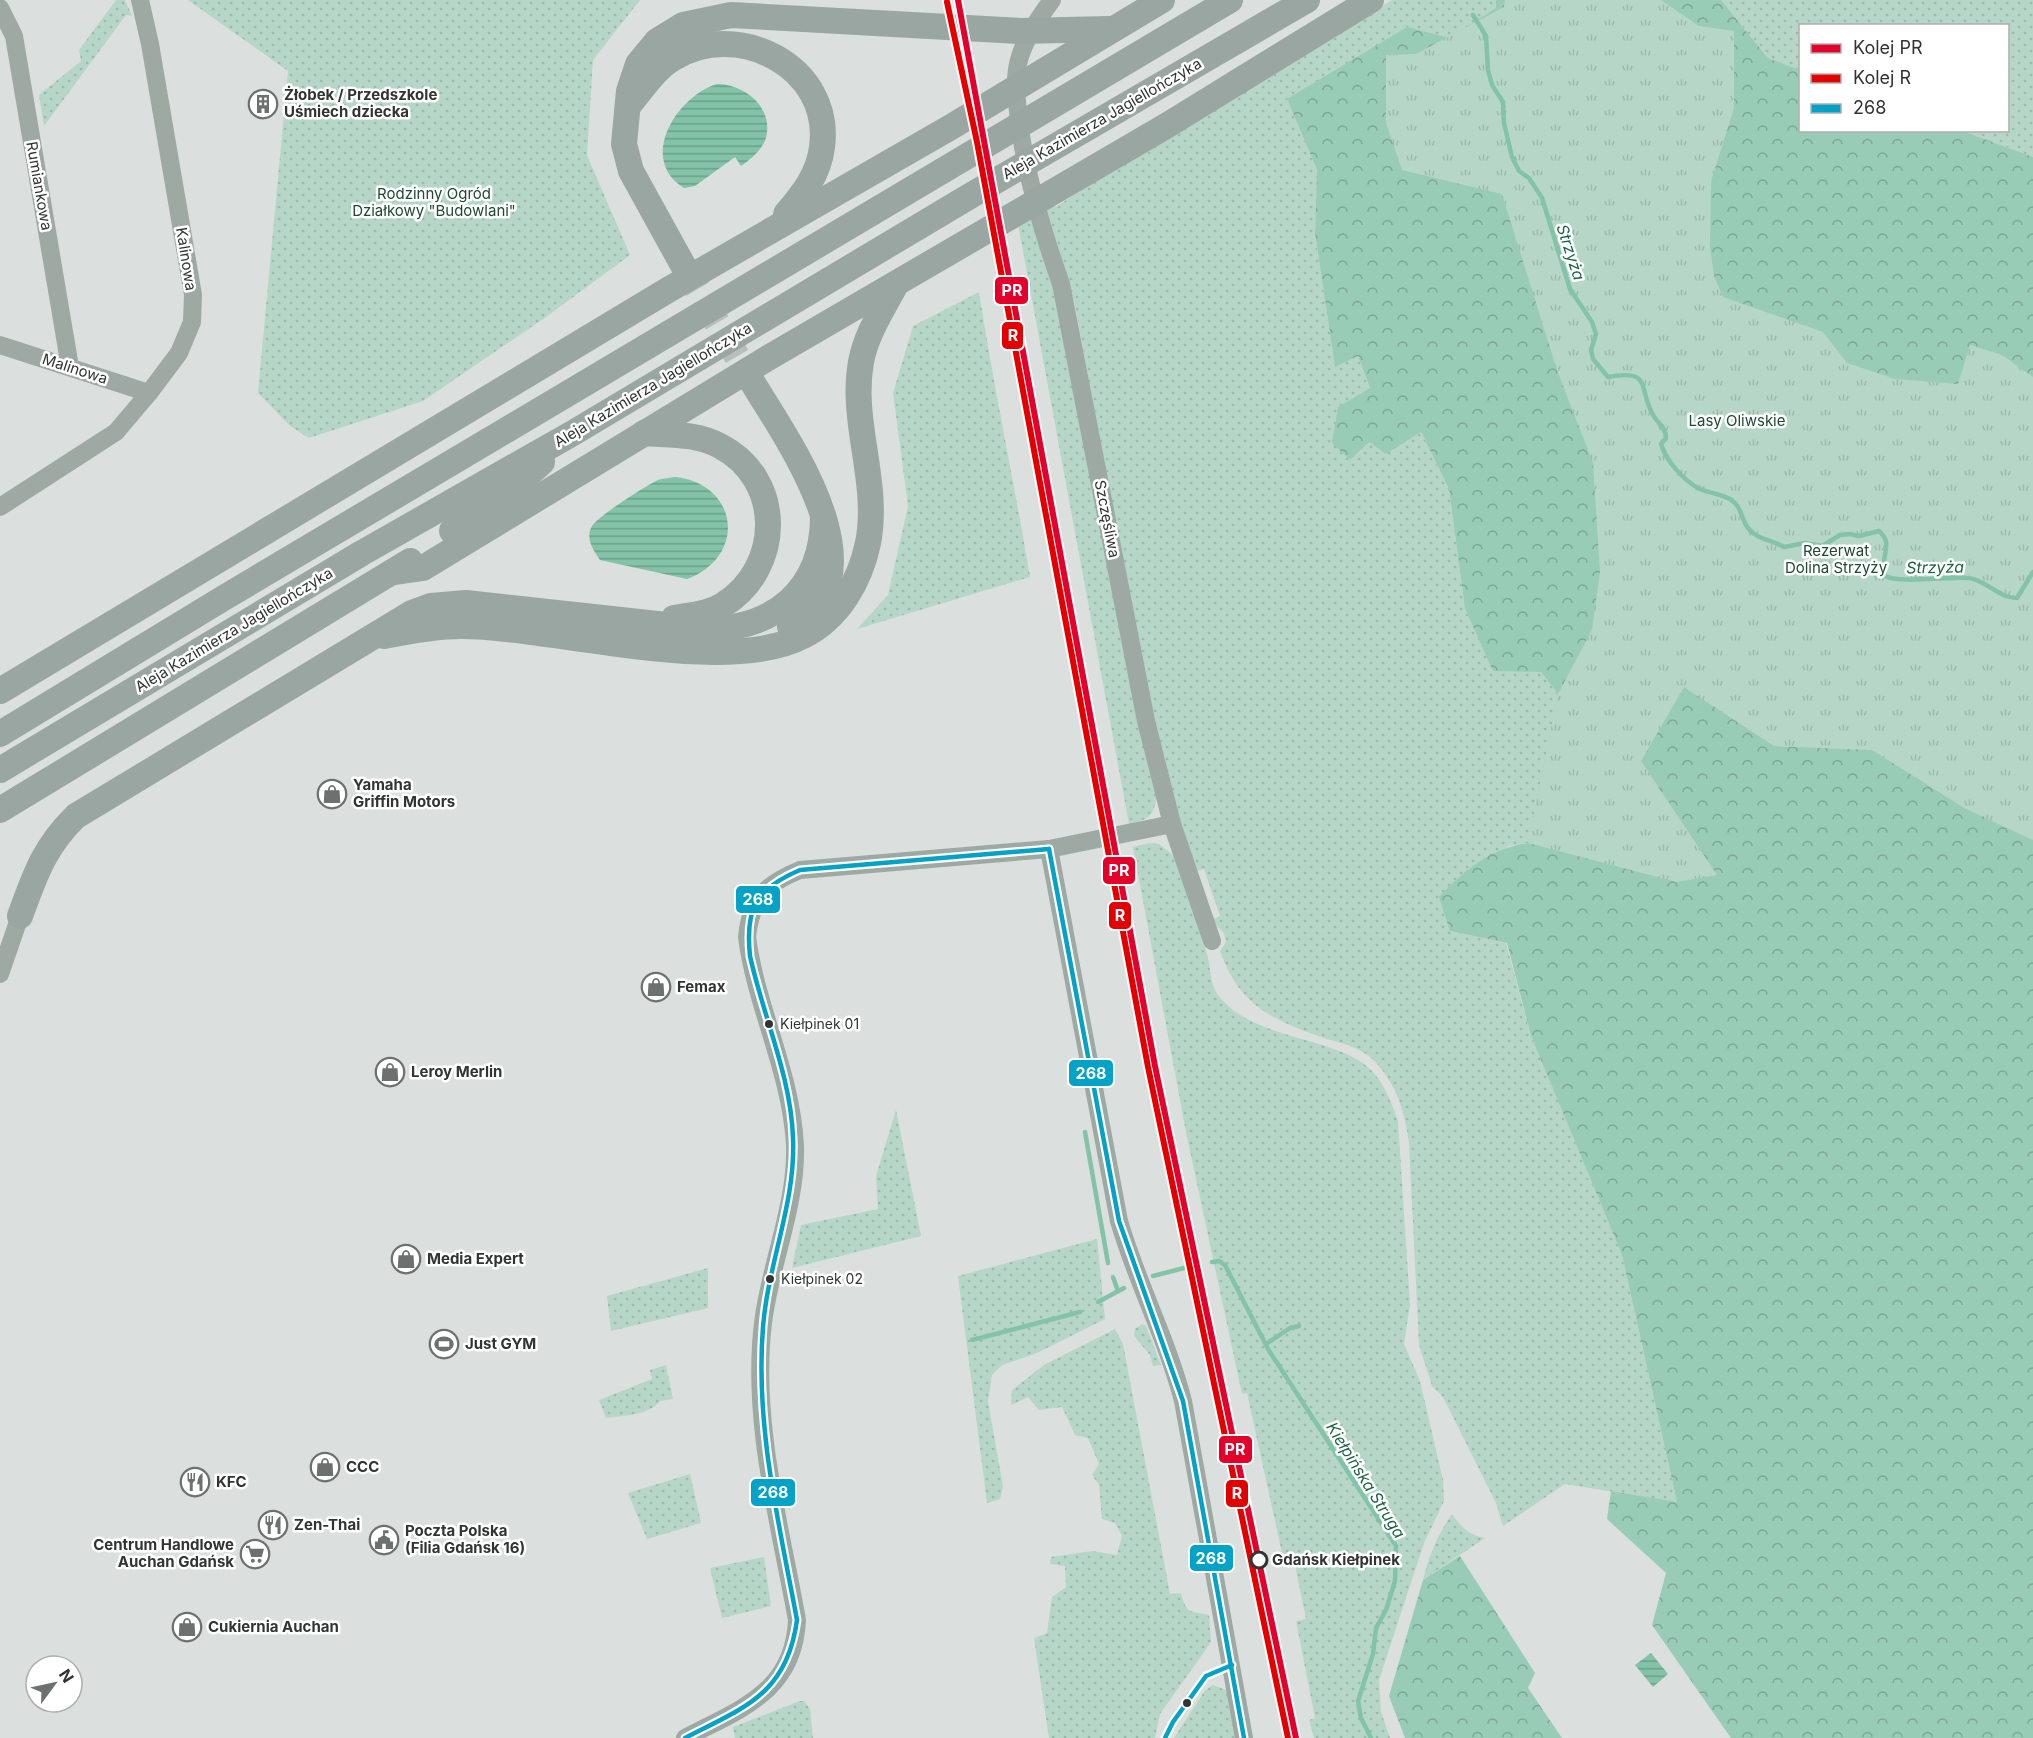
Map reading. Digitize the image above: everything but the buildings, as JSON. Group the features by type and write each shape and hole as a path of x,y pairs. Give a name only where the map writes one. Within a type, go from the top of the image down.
{"highway":[{"path":"0,691 668,290 951,127 1162,0"},
{"path":"0,734 237,590 1230,0"},
{"name":"Aleja Kazimierza Jagiellończyka","path":"0,770 372,548 573,433 970,196 1307,0"},
{"path":"395,572 423,568 768,358 975,239 1371,0"},
{"path":"684,267 645,202 631,171 624,144 632,77 645,53 670,32 696,20 731,15 1020,31 1114,29"},
{"path":"628,106 666,63 700,47 715,43 747,45 784,61 801,78 814,99 823,137 819,160 807,188 776,226"},
{"path":"372,638 462,626 681,649 732,651 758,650 802,637 833,612 850,592 861,572 868,541 871,502 858,399 859,376 866,341 897,284"},
{"path":"732,651 794,625 820,599 826,586 831,558 824,516 808,477 751,380"},
{"path":"0,810 395,572 510,491 573,433"},
{"path":"644,433 694,436 731,452 749,469 757,481 769,518 764,555 741,590 723,605 703,613 674,617 661,624"},
{"path":"20,916 45,852 57,835 76,816 412,613 444,603 723,629 757,621 775,612 801,589 815,567 822,542 824,516"}],"street":[{"name":"Kalinowa","path":"0,507 116,432 179,353 192,322 193,296 150,44 140,0"},
{"name":"Szczęśliwa","path":"1052,0 1022,50 1016,83 1022,142 1038,216 1061,284 1143,710 1172,824 1212,941"},
{"name":"Rumiankowa","path":"0,8 14,36 70,367"},
{"name":"Malinowa","path":"0,345 149,393"},
{"path":"685,1738 748,1704 771,1688 786,1668 796,1641 797,1620 764,1433 761,1375 763,1324 788,1207 795,1146 784,1078 748,948 749,916 761,893 779,878 800,870 1049,849 1172,824"},
{"path":"1049,849 1119,1221 1131,1262 1171,1357 1183,1401 1244,1738"},
{"path":"0,974 20,916"}],"green space":[{"path":"116,0 125,0 132,16 126,15 44,126 39,95 81,61 79,50"},
{"name":"Rodzinny Ogród Działkowy \"Budowlani\"","path":"188,0 640,0 593,60 587,155 630,255 546,317 423,401 309,438 290,426 258,393 288,71"},
{"path":"1392,0 1496,0 1497,8 1449,38 1287,99 1317,170 1315,233 1335,366 1358,356 1370,388 1338,408 1369,442 1386,453 1421,432 1449,489 1465,609 1493,670 1541,672 1558,694 1528,843 1508,846 1450,931 1506,943 1531,1036 1622,1255 1677,1502 1565,1484 1503,1526 1496,1503 1443,1397 1432,1386 1419,1345 1409,1143 1405,1119 1397,1094 1384,1072 1362,1051 1288,1024 1260,1008 1237,985 1220,951 1226,942 1224,933 1210,920 1220,916 1204,869 1193,872 1152,721 1074,301 1041,210 1053,203 1056,207 1092,182"},
{"name":"Lasy Oliwskie","path":"1496,0 1721,0 1768,58 1799,70 1799,132 1966,132 2033,157 2033,1738 1731,1738 1652,1625 1666,1573 1607,1519 1611,1491 1677,1502 1622,1255 1531,1036 1507,943 1450,931 1439,897 1469,869 1490,855 1528,843 1558,694 1541,672 1493,671 1465,609 1449,489 1421,432 1386,454 1369,442 1350,460 1332,443 1338,407 1370,388 1358,356 1335,367 1315,233 1317,170 1287,99 1407,27 1449,38 1496,8"},
{"name":"Rezerwat Dolina Strzyży","path":"1505,0 1661,0 1699,26 1734,31 1734,108 1711,181 1710,246 1714,276 1723,297 1823,332 1847,363 1895,379 1958,384 1970,345 2002,355 2033,377 2033,840 1966,809 1872,750 1774,746 1684,687 1641,761 1717,875 1677,882 1528,843 1558,694 1592,630 1600,572 1593,463 1557,370 1502,194 1402,170 1386,123 1386,55 1416,54 1504,7"},
{"path":"1721,0 2033,0 2033,157 1966,132 2009,132 2009,24 1799,24 1799,70 1768,58"},
{"path":"1031,216 1053,276 1157,796 1149,816 1129,824 1018,224"},
{"path":"979,292 1030,577 857,629 888,595 908,506 893,393 913,326"},
{"path":"1149,843 1159,844 1177,858 1218,995 1233,1010 1251,1021 1336,1050 1370,1069 1383,1087 1398,1121 1410,1304 1404,1344 1420,1381 1443,1480 1444,1501 1424,1543 1379,1680 1381,1712 1390,1738 1314,1738 1309,1720 1315,1718 1296,1621 1306,1619 1294,1560 1284,1562 1247,1393 1242,1394 1186,1132 1133,847"},
{"path":"896,1110 921,1236 792,1268 801,1225 878,1209 876,1176"},
{"path":"1097,1239 1105,1319 1037,1353 1002,1365 992,1375 988,1401 1003,1487 1000,1499 987,1503 958,1276"},
{"path":"708,1268 708,1308 611,1331 607,1296"},
{"path":"1142,1324 1146,1326 1161,1365 1153,1366 1150,1355 1134,1336 1135,1329"},
{"path":"1115,1329 1123,1344 1170,1594 1181,1593 1187,1608 1193,1612 1209,1615 1211,1642 1160,1714 1155,1738 1049,1738 1034,1638 1047,1633 1052,1597 1066,1587 1065,1566 1050,1564 1051,1557 1092,1551 1117,1555 1122,1536 1115,1523 1102,1519 1099,1485 1092,1475 1099,1464 1088,1438 1075,1435 1062,1407 1039,1410 1028,1397 1011,1405 1012,1390 1044,1365"},
{"path":"666,1365 673,1399 660,1401 649,1410 642,1412 606,1418 599,1400 652,1379 650,1370"},
{"path":"690,1474 701,1523 647,1539 628,1493"},
{"path":"1452,1514 1466,1530 1485,1538 1423,1580 1434,1545"},
{"path":"1460,1556 1535,1673 1528,1688 1562,1738 1405,1738 1389,1696 1423,1580"},
{"path":"764,1557 771,1606 722,1618 710,1568"},
{"path":"1212,1685 1227,1690 1235,1738 1174,1738 1204,1692"},
{"path":"804,1701 810,1709 813,1738 735,1738 733,1727"}],"shaded area":[{"path":"717,84 737,88 755,99 766,116 766,138 759,150 741,166 735,157 695,186 684,188 670,176 664,161 663,146 668,130 688,101"},
{"path":"676,477 697,483 713,493 723,507 728,522 726,539 719,554 706,568 687,579 600,560 589,535 592,526 652,483 660,479"},
{"path":"1651,1653 1668,1674 1653,1687 1635,1665"}],"waterway":[{"name":"Strzyża","path":"1473,15 1486,36 1488,70 1492,85 1503,102 1504,123 1512,157 1519,171 1529,178 1542,198 1570,289 1592,322 1596,334 1591,350 1593,359 1608,377 1631,375 1638,378 1644,388 1652,413 1666,434 1661,444 1663,450 1671,464 1682,476 1700,489 1731,500 1737,506 1751,532 1784,547 1805,543 1822,546 1840,535 1859,536 1879,531 1886,541 1885,576 1892,578 1913,580 1969,578 1982,582 2004,595 2017,598 2033,572"},
{"path":"1085,1132 1108,1263"},
{"name":"Kiełpińska Struga","path":"1212,1262 1219,1261 1225,1265 1268,1349 1396,1546 1395,1581 1386,1610 1376,1628 1373,1654 1358,1701 1361,1718 1371,1738"},
{"path":"1153,1276 1188,1267"},
{"path":"1113,1277 1118,1291"},
{"path":"1098,1302 1124,1288"},
{"path":"972,1340 1080,1312"},
{"path":"1266,1344 1290,1328 1299,1326"}],"tunnel":[{"path":"684,267 751,380"}],"rail line":[{"name":"PR","path":"958,0 1155,1066 1296,1738"},
{"name":"R","path":"947,2 977,142 1148,1067 1288,1738"}],"transit line":[{"name":"268","path":"1049,849 1119,1221 1183,1401 1244,1738"},
{"name":"268","path":"685,1738 744,1707 773,1682 784,1665 792,1645 797,1620 770,1474 765,1438 761,1364 766,1303 790,1186 793,1138 782,1069 750,956 749,925 756,903 772,885 800,870 1049,849"},
{"name":"268","path":"1165,1738 1173,1722 1206,1676 1232,1665"}],"place":[{"name":"Żłobek / Przedszkole Uśmiech dziecka","path":"263,104"},
{"name":"Yamaha Griffin Motors","path":"332,794"},
{"name":"Femax","path":"656,987"},
{"name":"Kiełpinek 01","path":"769,1024"},
{"name":"Leroy Merlin","path":"390,1072"},
{"name":"Media Expert","path":"406,1259"},
{"name":"Kiełpinek 02","path":"770,1279"},
{"name":"Just GYM","path":"444,1344"},
{"name":"CCC","path":"325,1467"},
{"name":"KFC","path":"195,1482"},
{"name":"Zen-Thai","path":"273,1525"},
{"name":"Poczta Polska (Filia Gdańsk 16)","path":"384,1540"},
{"name":"Centrum Handlowe Auchan Gdańsk","path":"255,1554"},
{"name":"Gdańsk Kiełpinek","path":"1259,1560"},
{"name":"Cukiernia Auchan","path":"187,1627"}]}
